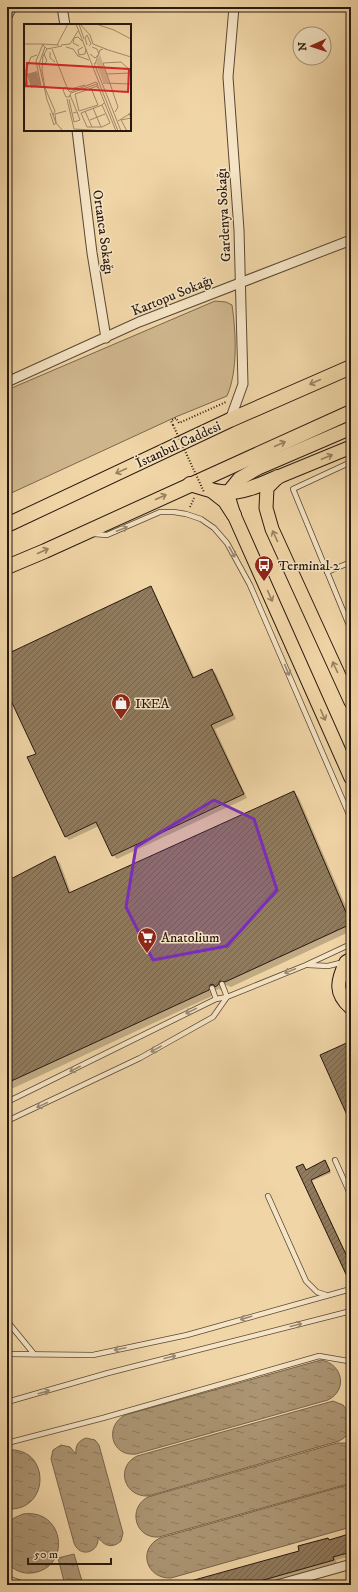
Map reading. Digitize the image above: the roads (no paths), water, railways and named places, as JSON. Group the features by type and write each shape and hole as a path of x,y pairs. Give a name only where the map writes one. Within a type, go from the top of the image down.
{"highway":[{"name":"İstanbul Caddesi","path":"7,525 230,420 351,366"},
{"path":"7,567 351,412"},
{"path":"207,491 229,492 251,488 278,477"},
{"path":"190,484 207,491 224,501 234,515"}],"main road":[{"path":"351,428 258,468 240,479 229,492 228,496 234,515 351,778"},
{"path":"351,447 278,477 267,488 266,508 272,529 351,702"},
{"path":"348,960 340,975 338,986 341,998 351,1008"}],"street":[{"path":"7,16 12,7"},
{"path":"62,7 65,24"},
{"name":"Gardenya Sokağı","path":"230,420 243,384 239,230 228,77 234,7"},
{"name":"Ortanca Sokağı","path":"77,131 92,253 106,338"},
{"name":"Kartopu Sokağı","path":"7,382 139,322 351,240"},
{"path":"277,1585 350,1565"}],"lane":[{"path":"351,462 293,489 351,630"},
{"path":"84,532 107,535 155,514 174,512 201,519 213,527 227,543 250,585 351,819"},
{"path":"327,572 351,562"},
{"path":"7,1102 216,999 227,997 306,965 351,944"},
{"path":"306,965 328,966 348,960"},
{"path":"222,984 227,997"},
{"path":"212,988 216,999"},
{"path":"7,1121 140,1058 213,1017 227,997"},
{"path":"335,1160 351,1196"},
{"path":"268,1196 306,1281 317,1292 328,1295"},
{"path":"7,1354 93,1355 187,1335 351,1289"},
{"path":"7,1402 108,1373 351,1311"},
{"path":"7,1321 34,1354"},
{"path":"7,1443 103,1418 319,1356 348,1361 351,1371"},
{"path":"7,1578 28,1585"}],"water":[{"path":"321,1360 328,1362 334,1367 340,1378 338,1390 334,1396 328,1400 136,1454 127,1454 121,1451 113,1440 114,1426 118,1420 125,1415"},
{"path":"333,1401 343,1405 351,1415 350,1430 343,1439 339,1441 148,1496 133,1492 128,1487 125,1480 124,1474 126,1467 130,1461 137,1456"},
{"path":"86,1438 95,1440 99,1445 123,1533 121,1541 111,1546 103,1543 98,1537 96,1547 89,1552 81,1551 74,1543 51,1459 53,1450 61,1445 70,1447 76,1454 78,1444"},
{"path":"337,1443 351,1444 351,1483 159,1537 144,1533 139,1528 136,1515 137,1508 141,1502 148,1497"},
{"path":"7,1450 21,1452 32,1458 38,1468 40,1479 38,1491 32,1500 21,1507 7,1509"},
{"path":"351,1484 351,1527 171,1578 162,1577 150,1569 147,1556 148,1549 160,1538"},
{"path":"23,1514 37,1515 48,1520 55,1529 58,1539 58,1551 53,1561 45,1569 32,1573 18,1571 7,1563 7,1523"},
{"path":"74,1554 82,1581 65,1585 58,1558"}],"place":[{"name":"Terminal 2","path":"264,582"},
{"name":"IKEA","path":"121,720"},
{"name":"Anatolium","path":"147,954"}]}
